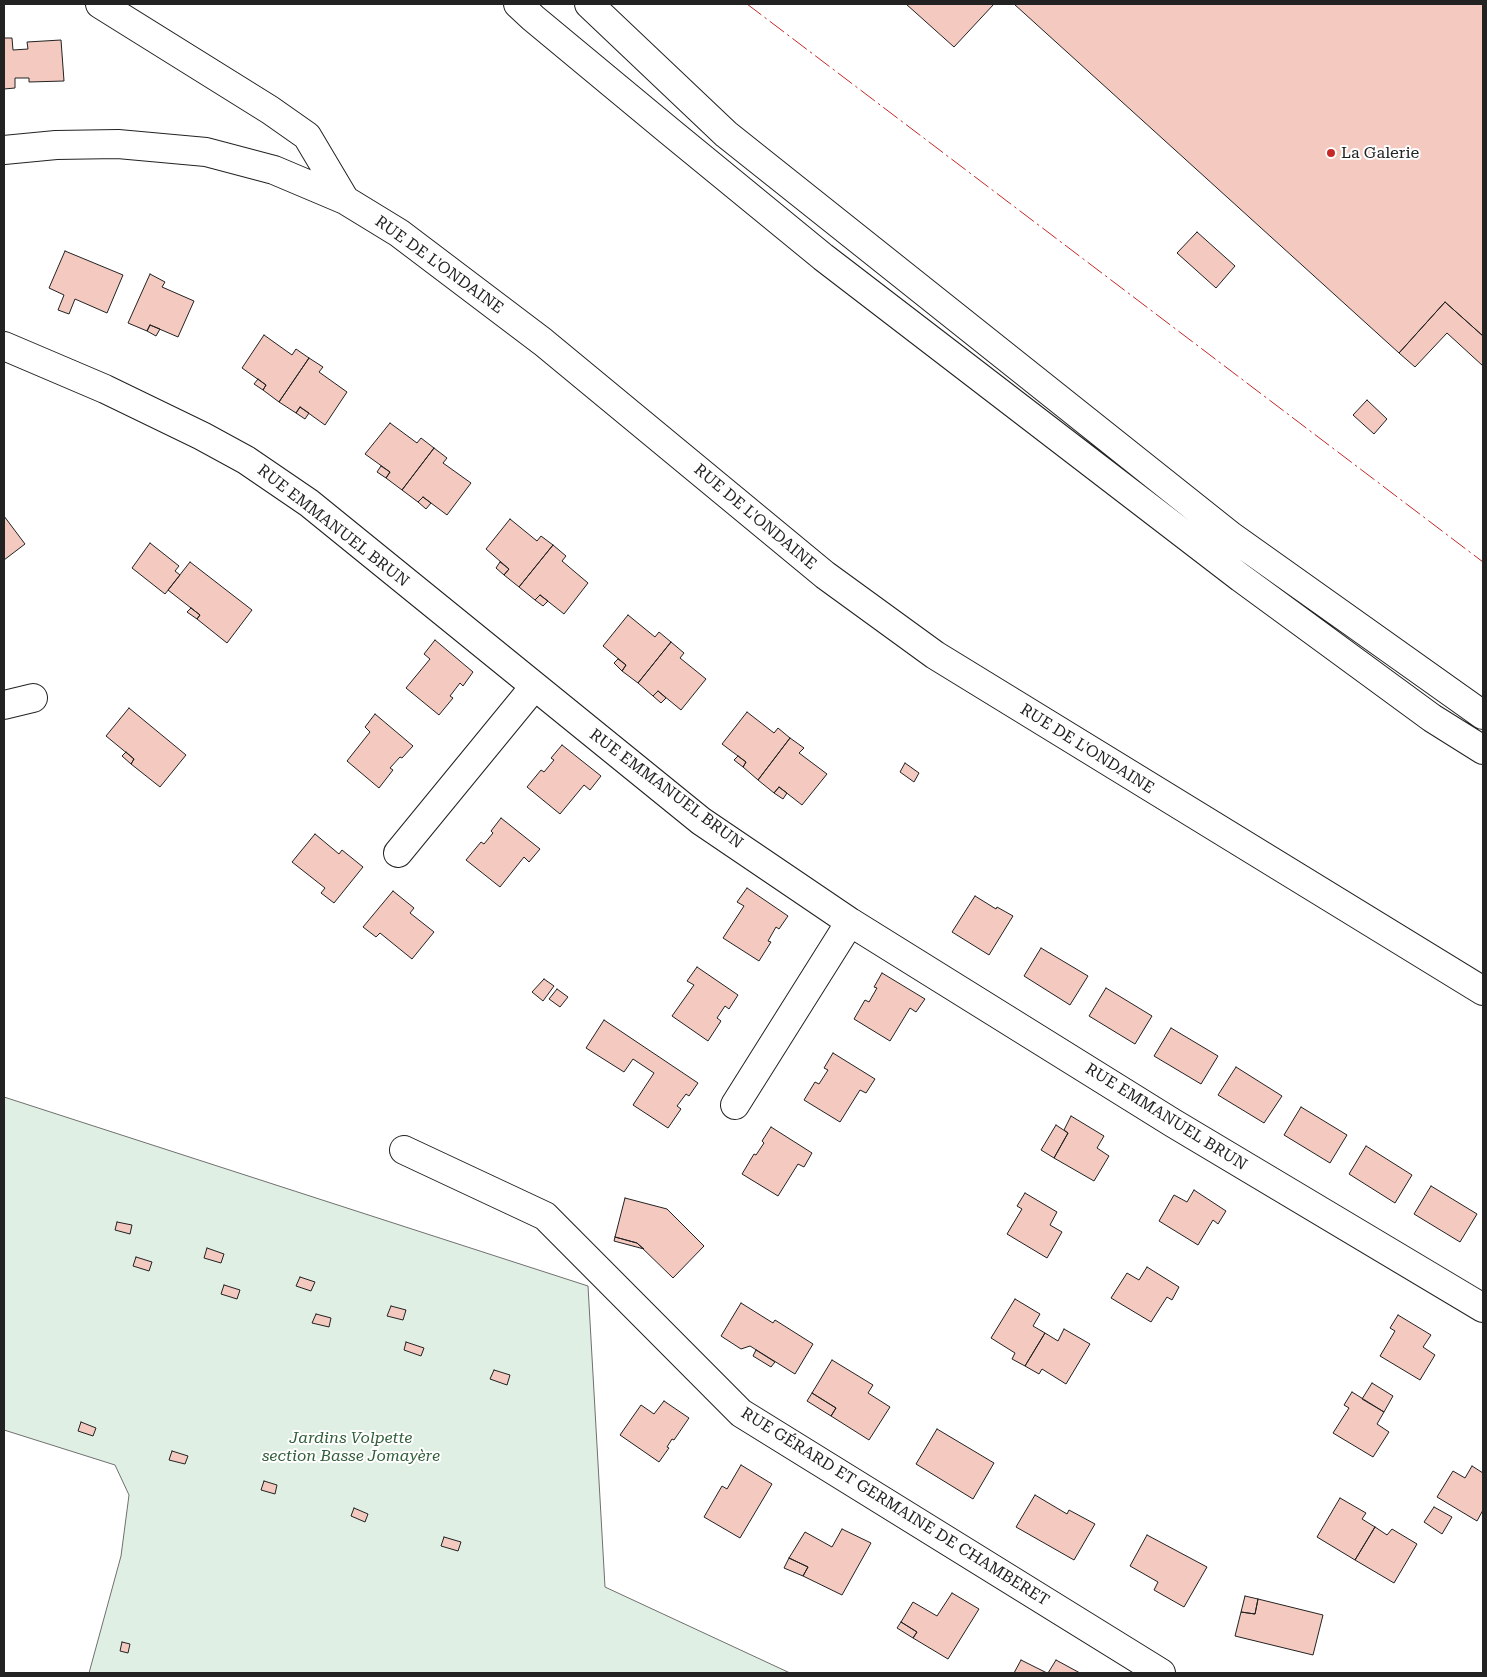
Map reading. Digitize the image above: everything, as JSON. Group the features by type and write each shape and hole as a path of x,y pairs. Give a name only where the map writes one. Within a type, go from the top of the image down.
{"main road":[{"path":"100,4 270,110 307,136 345,200"},
{"path":"518,4 660,124 831,263 1241,578 1432,718 1483,750"},
{"path":"589,4 726,134 1216,524 1483,715"},
{"name":"RUE DE L'ONDAINE","path":"4,150 56,145 118,144 206,152 274,170 345,200 399,233 542,342 825,575 935,655 1483,991"},
{"name":"RUE EMMANUEL BRUN","path":"4,346 105,389 202,436 246,460 309,503 701,821 850,922 1173,1123 1483,1308"},
{"path":"398,853 534,686"},
{"path":"4,706 33,698"},
{"path":"735,1104 850,922"},
{"name":"RUE GÉRARD ET GERMAINE DE CHAMBERET","path":"404,1150 545,1216 741,1413 1161,1673"}],"green space":[{"name":"Jardins Volpette section Basse Jomayère","path":"4,1097 588,1286 605,1587 790,1673 89,1673 121,1556 129,1495 115,1465 4,1430"}],"building":[{"path":"906,4 994,4 954,47"},
{"name":"La Galerie","path":"1014,4 1483,4 1483,336 1445,302 1399,353"},
{"path":"4,38 12,38 13,50 28,49 27,42 61,40 64,81 29,82 29,78 15,78 15,88 4,89"},
{"path":"1197,232 1235,266 1216,288 1177,253"},
{"path":"65,251 123,275 107,313 75,299 69,314 58,310 64,295 49,288"},
{"path":"150,274 165,282 162,287 194,301 178,337 150,325 147,331 128,323"},
{"path":"1445,302 1483,336 1483,366 1447,333 1415,367 1399,353"},
{"path":"150,325 160,329 156,336 147,331"},
{"path":"264,335 292,355 296,349 309,358 279,402 263,390 266,385 242,368"},
{"path":"309,358 323,367 319,372 347,392 325,425 300,407 296,413 279,402"},
{"path":"258,379 266,385 263,390 254,384"},
{"path":"1367,400 1387,419 1374,434 1353,415"},
{"path":"300,407 309,413 305,419 296,413"},
{"path":"390,423 417,443 421,438 434,448 402,490 386,478 390,472 365,454"},
{"path":"434,448 447,458 443,463 471,483 447,515 423,497 418,502 402,490"},
{"path":"381,466 390,472 386,478 377,472"},
{"path":"423,497 431,503 426,509 418,502"},
{"path":"4,516 25,544 4,560"},
{"path":"510,519 537,541 541,536 553,545 519,587 504,575 509,569 486,549"},
{"path":"150,543 179,566 175,571 180,575 165,594 132,568"},
{"path":"553,545 566,556 562,561 588,583 564,614 540,595 535,600 519,587"},
{"path":"190,562 252,610 227,643 197,619 200,615 168,590"},
{"path":"500,562 509,569 504,575 496,568"},
{"path":"540,595 548,601 543,606 535,600"},
{"path":"191,608 200,615 197,619 187,612"},
{"path":"628,615 655,637 659,632 671,642 638,683 622,671 626,665 603,646"},
{"path":"435,640 473,672 463,686 460,683 450,696 453,698 439,715 406,688 430,659 424,654"},
{"path":"671,642 684,653 680,658 706,679 681,710 658,691 653,696 638,683"},
{"path":"618,659 626,665 622,671 614,663"},
{"path":"658,691 666,698 661,703 653,696"},
{"path":"129,708 186,755 160,787 131,764 134,759 106,736"},
{"path":"747,712 774,733 778,728 790,738 758,780 743,767 746,762 722,744"},
{"path":"375,714 413,746 390,768 393,770 379,788 347,761 370,732 365,727"},
{"path":"790,738 804,748 799,753 827,774 802,805 779,787 774,793 758,780"},
{"path":"562,745 601,776 590,790 584,785 560,814 527,787 541,770 544,772 554,760 551,758"},
{"path":"126,752 134,759 131,764 122,756"},
{"path":"738,756 746,762 743,767 734,760"},
{"path":"905,763 919,773 914,782 900,772"},
{"path":"779,787 787,793 783,799 774,793"},
{"path":"501,818 540,849 529,862 524,857 500,887 466,860 481,842 484,844 493,833 491,831"},
{"path":"315,834 339,854 342,850 363,867 334,903 321,893 325,888 292,862"},
{"path":"747,888 788,916 779,929 776,927 768,941 771,942 759,961 723,938 744,906 737,902"},
{"path":"393,891 414,908 410,913 434,932 412,959 380,933 376,937 363,927"},
{"path":"975,896 996,909 997,907 1013,916 989,955 952,932"},
{"path":"1041,948 1088,976 1070,1005 1024,976"},
{"path":"697,967 738,995 729,1009 725,1006 717,1018 721,1021 708,1041 672,1016 694,985 687,981"},
{"path":"882,973 925,999 916,1012 910,1008 890,1041 854,1019 865,1000 869,1002 877,988 874,987"},
{"path":"544,979 554,986 543,1001 532,992"},
{"path":"1106,988 1152,1016 1135,1044 1089,1016"},
{"path":"557,989 568,997 560,1007 549,999"},
{"path":"604,1020 698,1083 689,1096 686,1094 677,1106 681,1109 668,1128 633,1105 654,1073 633,1059 624,1072 586,1048"},
{"path":"1171,1028 1218,1056 1201,1084 1154,1056"},
{"path":"833,1053 875,1079 866,1093 860,1090 840,1122 804,1100 815,1082 819,1084 828,1070 824,1068"},
{"path":"1236,1067 1282,1096 1264,1123 1218,1095"},
{"path":"1301,1107 1347,1135 1330,1163 1284,1135"},
{"path":"1071,1116 1104,1136 1097,1148 1109,1156 1094,1181 1054,1158 1068,1133 1064,1130"},
{"path":"1056,1125 1068,1133 1054,1158 1041,1150"},
{"path":"771,1127 812,1153 804,1167 798,1164 778,1196 742,1174 754,1154 756,1155 764,1143 762,1141"},
{"path":"1366,1146 1412,1175 1395,1203 1349,1174"},
{"path":"1431,1186 1477,1214 1460,1242 1414,1214"},
{"path":"1194,1190 1226,1211 1218,1224 1213,1220 1198,1245 1159,1221 1174,1195 1187,1202"},
{"path":"1025,1193 1057,1212 1050,1225 1062,1232 1047,1258 1007,1234 1022,1209 1017,1206"},
{"path":"625,1198 667,1209 704,1246 673,1278 637,1243 615,1237"},
{"path":"117,1222 132,1225 130,1234 115,1230"},
{"path":"615,1237 637,1243 644,1249 614,1241"},
{"path":"207,1248 224,1254 221,1263 204,1258"},
{"path":"136,1257 152,1262 149,1271 133,1266"},
{"path":"1147,1267 1179,1287 1172,1300 1167,1297 1151,1322 1111,1298 1127,1273 1139,1280"},
{"path":"300,1277 315,1282 311,1291 296,1286"},
{"path":"224,1285 240,1290 237,1299 221,1294"},
{"path":"1015,1299 1040,1314 1033,1326 1045,1333 1025,1366 1012,1359 1015,1353 991,1338"},
{"path":"741,1303 773,1323 775,1320 813,1344 795,1374 750,1346 741,1349 721,1336"},
{"path":"391,1306 406,1310 403,1320 387,1316"},
{"path":"316,1314 331,1318 329,1327 312,1323"},
{"path":"1398,1315 1431,1335 1423,1347 1435,1355 1420,1380 1380,1356 1395,1331 1390,1328"},
{"path":"1064,1329 1090,1344 1066,1384 1042,1369 1039,1374 1025,1366 1045,1333 1058,1341"},
{"path":"406,1342 424,1348 421,1356 404,1350"},
{"path":"756,1350 775,1362 771,1367 753,1356"},
{"path":"832,1360 873,1385 868,1393 890,1407 869,1440 831,1416 836,1408 812,1393"},
{"path":"494,1370 510,1375 507,1385 490,1379"},
{"path":"1372,1383 1393,1396 1384,1412 1362,1399"},
{"path":"1352,1392 1384,1412 1377,1424 1389,1432 1373,1457 1333,1433 1349,1408 1344,1405"},
{"path":"812,1393 836,1408 831,1416 807,1401"},
{"path":"664,1401 689,1418 674,1440 672,1439 667,1447 669,1448 659,1462 620,1435 641,1405 654,1414"},
{"path":"81,1422 96,1428 93,1436 78,1431"},
{"path":"937,1429 994,1463 973,1499 916,1464"},
{"path":"172,1451 188,1456 185,1464 169,1460"},
{"path":"741,1465 772,1484 740,1538 704,1517 722,1486 727,1489"},
{"path":"1472,1466 1483,1473 1483,1510 1477,1521 1437,1497 1453,1471 1465,1478"},
{"path":"264,1481 277,1485 275,1494 261,1490"},
{"path":"1035,1495 1067,1514 1069,1510 1095,1524 1074,1560 1016,1527"},
{"path":"1340,1498 1366,1513 1362,1519 1375,1527 1355,1560 1317,1537"},
{"path":"1434,1507 1452,1517 1442,1534 1424,1522"},
{"path":"354,1508 368,1514 365,1522 351,1516"},
{"path":"1375,1527 1387,1535 1392,1529 1417,1544 1394,1583 1355,1560"},
{"path":"842,1529 871,1543 842,1595 803,1576 808,1567 789,1558 805,1532 832,1547"},
{"path":"1147,1535 1207,1567 1184,1607 1154,1590 1158,1582 1130,1566"},
{"path":"444,1537 461,1542 458,1551 441,1546"},
{"path":"789,1558 808,1567 803,1576 784,1568"},
{"path":"952,1593 979,1609 948,1659 913,1638 917,1632 901,1622 913,1602 937,1616"},
{"path":"1245,1596 1258,1599 1255,1614 1241,1612"},
{"path":"1258,1599 1323,1615 1313,1655 1235,1636 1241,1612 1255,1614"},
{"path":"901,1622 917,1632 913,1638 897,1628"},
{"path":"122,1642 130,1644 128,1653 120,1651"},
{"path":"1021,1660 1047,1673 1014,1673"},
{"path":"1056,1660 1080,1673 1048,1673"}],"power":[{"path":"747,4 1483,562"}],"place":[{"name":"La Galerie","path":"1331,153"}]}
